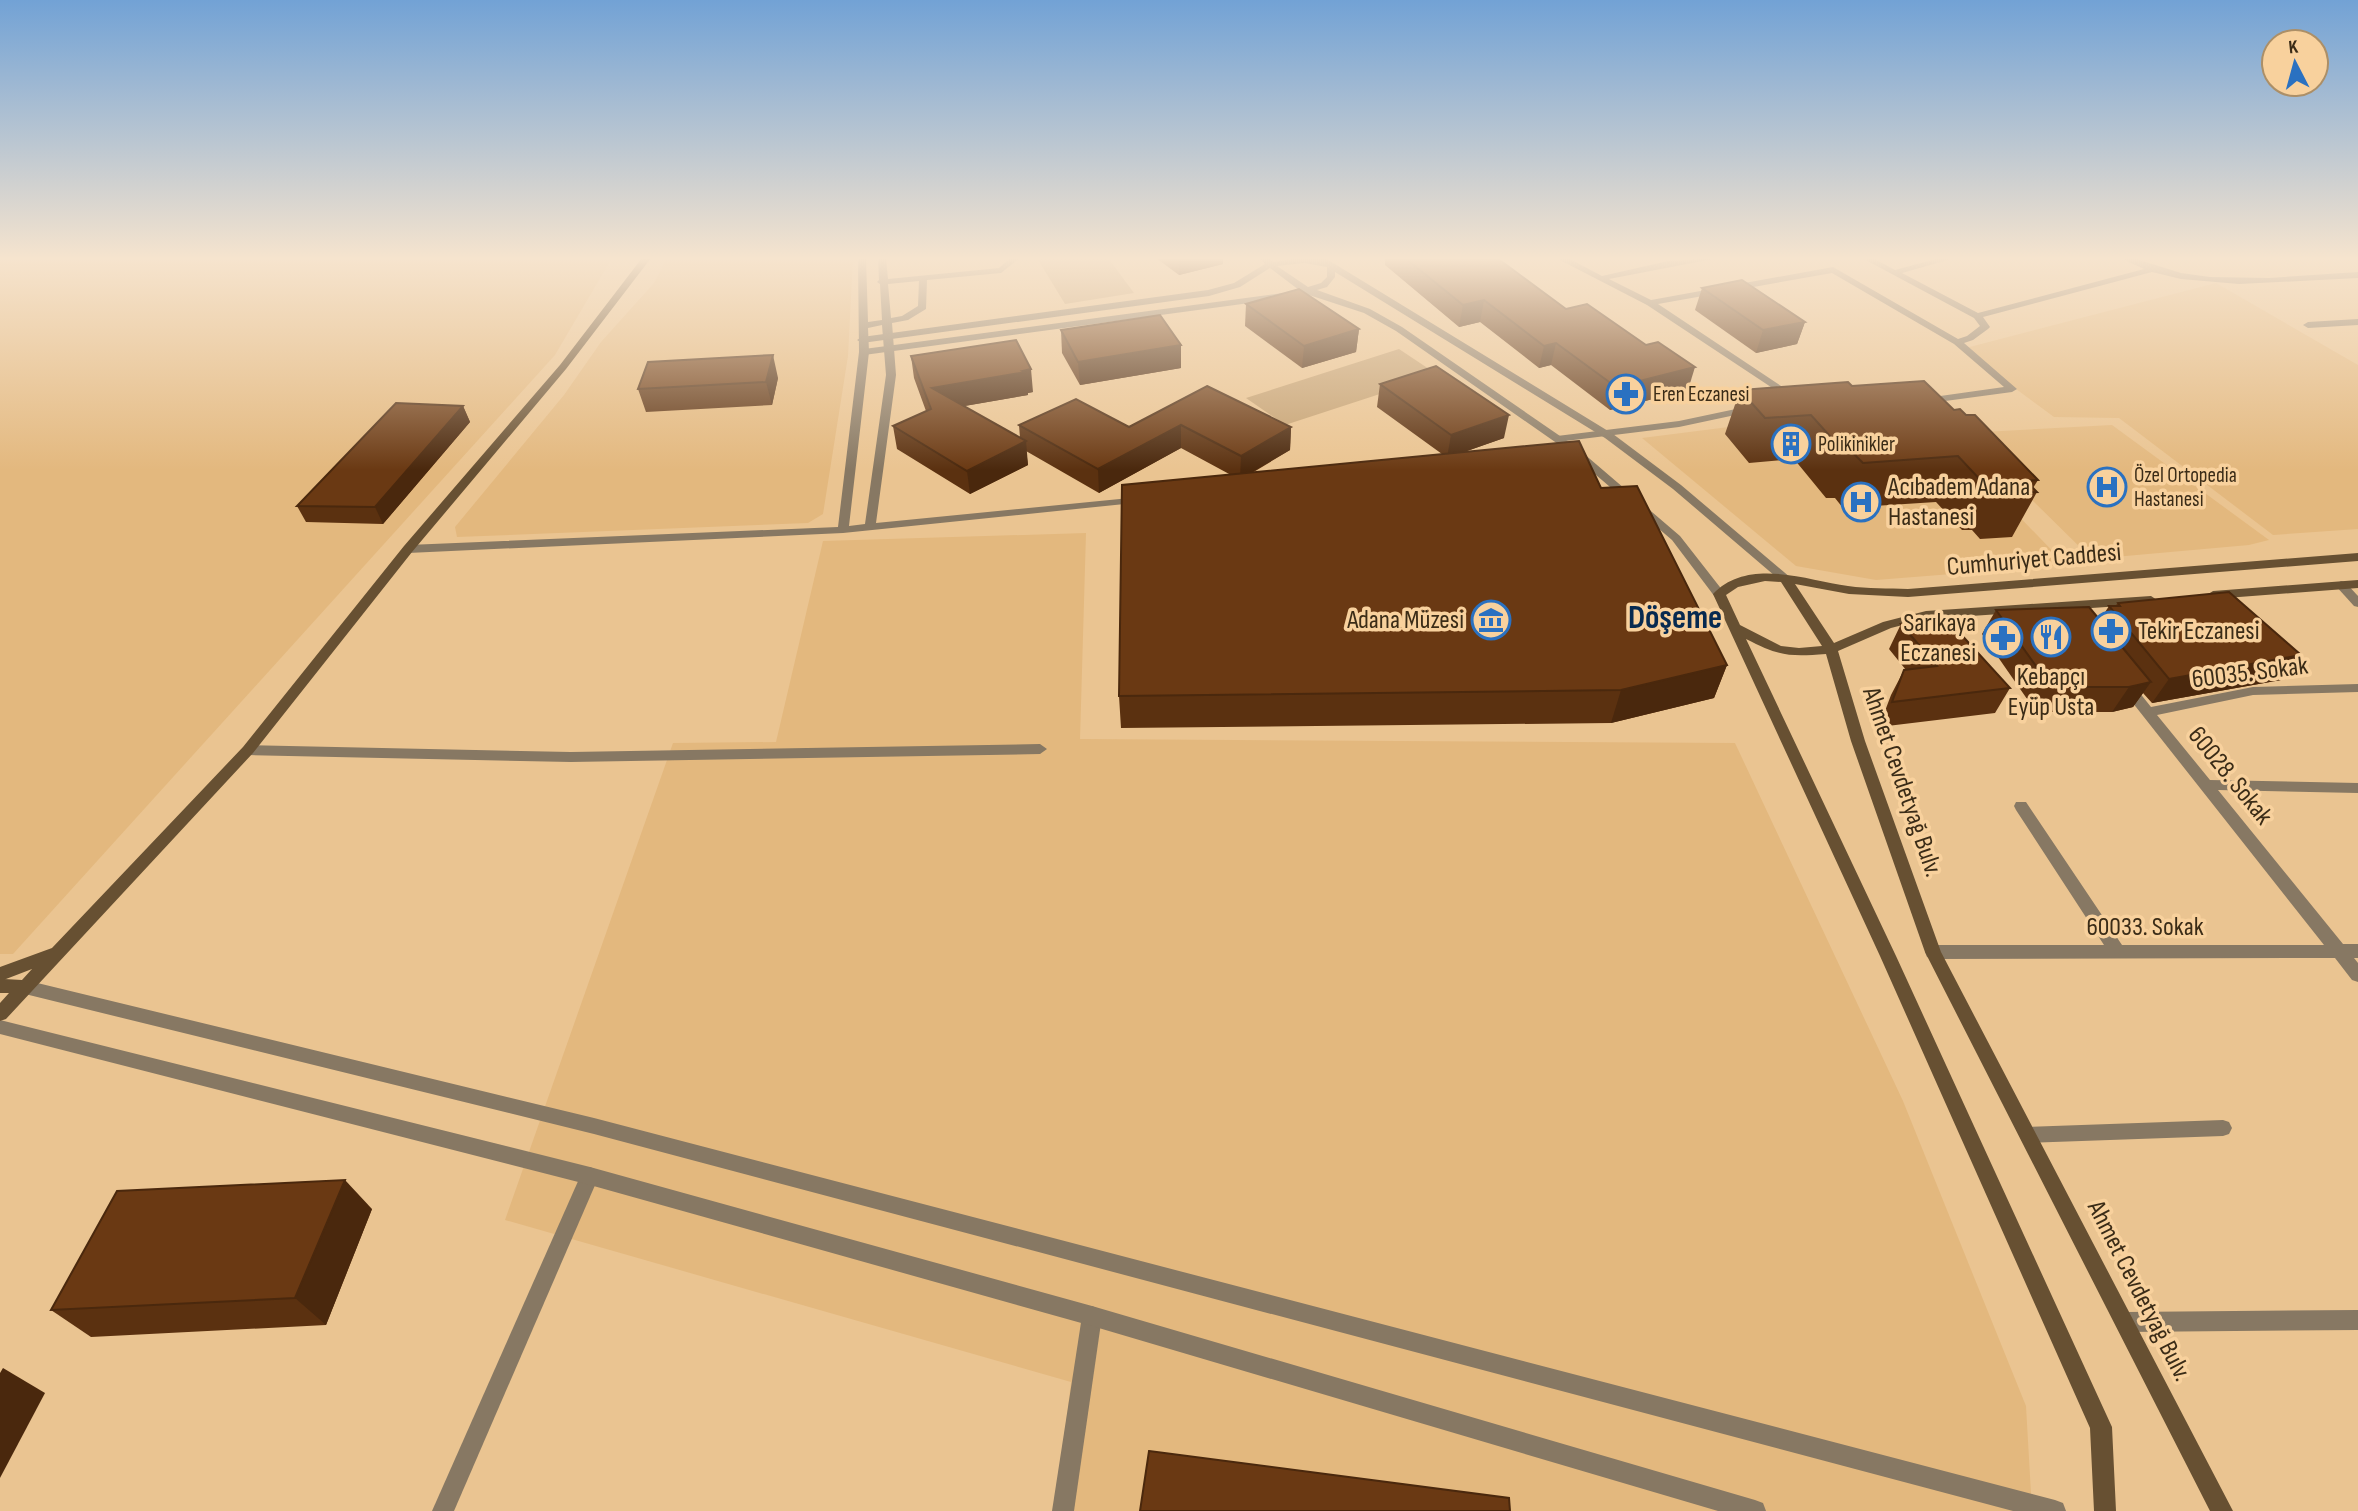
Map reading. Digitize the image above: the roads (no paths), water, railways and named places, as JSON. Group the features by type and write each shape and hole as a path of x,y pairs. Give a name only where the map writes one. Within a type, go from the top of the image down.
{"main road":[{"path":"0,1014 248,750 408,549 593,329"},
{"name":"Cumhuriyet Caddesi","path":"1719,594 1741,580 1785,578 1849,590 1908,593 2358,557"},
{"name":"Ahmet Cevdetyağ Bulv.","path":"1785,578 1831,649 1858,741 1933,952 2222,1511"},
{"path":"2202,596 2358,584"},
{"path":"1719,594 1894,969 2101,1427 2105,1511"},
{"name":"Cumhuriyet Caddesi","path":"1735,628 1778,650 1831,649 1887,625 1926,615 2068,612 2161,599"},
{"path":"0,974 58,952"},
{"path":"0,986 25,987"}],"street":[{"path":"843,530 864,352 863,329"},
{"path":"870,527 891,375 888,329"},
{"path":"862,340 931,329"},
{"path":"864,352 1028,329"},
{"path":"1398,329 1580,456 1676,538 1719,594"},
{"name":"Ahmet Cevdetyağ Bulv.","path":"1433,329 1604,433 1677,487 1785,578"},
{"path":"1688,329 1786,394 1800,396"},
{"path":"1906,403 2012,389 1957,342 1933,329"},
{"path":"1957,342 1970,338 1983,329"},
{"path":"1774,404 1786,394"},
{"path":"1557,439 1679,424 1761,407"},
{"path":"1562,457 1580,456"},
{"path":"408,549 843,530 1147,499"},
{"path":"2340,585 2358,603"},
{"name":"60028. Sokak","path":"2115,670 2358,975"},
{"name":"60035. Sokak","path":"2148,712 2253,691 2358,688"},
{"path":"248,750 571,757 1040,749"},
{"path":"2206,785 2358,788"},
{"path":"2021,806 2117,951"},
{"name":"60033. Sokak","path":"1933,952 2358,951"},
{"path":"25,987 594,1126 2056,1511"},
{"path":"0,1027 590,1176 1092,1316 1755,1511"},
{"path":"2028,1135 2223,1128"},
{"path":"443,1511 590,1176"},
{"path":"1063,1511 1092,1316"},
{"path":"2126,1322 2358,1320"}],"place":[{"name":"Eren Eczanesi","path":"1626,394"},
{"name":"Polikinikler","path":"1791,444"},
{"name":"Özel Ortopedia Hastanesi","path":"2107,487"},
{"name":"Acıbadem Adana Hastanesi","path":"1861,502"},
{"name":"Adana Müzesi","path":"1491,620"},
{"name":"Tekir Eczanesi","path":"2111,631"},
{"name":"Kebapçı Eyüp Usta","path":"2051,637"},
{"name":"Sarıkaya Eczanesi","path":"2003,638"}],"district":[{"name":"Döşeme","path":"1675,618"}]}
